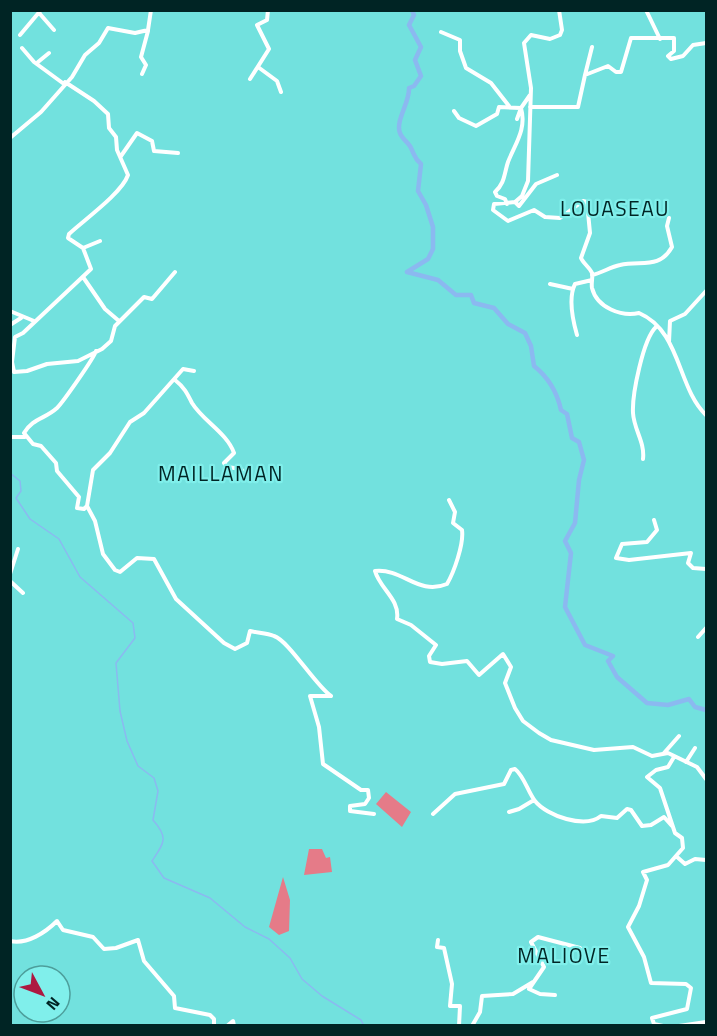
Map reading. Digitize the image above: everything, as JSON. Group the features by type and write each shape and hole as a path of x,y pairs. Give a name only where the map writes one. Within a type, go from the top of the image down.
{"street":[{"path":"142,74 146,65 141,57 151,10"},
{"path":"250,79 269,49 257,25 267,20 268,10"},
{"path":"559,10 562,30 560,35 550,39 531,35 524,43 530,95 528,181 522,196 515,202 494,204 493,207 498,216 508,221 534,210 545,217 560,218 584,201 587,202 590,233 580,258 592,278 594,293 601,302 626,316 643,314 656,327 669,342 687,385 706,415"},
{"path":"646,10 660,40"},
{"path":"20,35 41,12 54,30"},
{"path":"10,138 41,112 72,76 85,55 99,43 108,28 135,33 148,30"},
{"path":"441,32 460,40 460,51 466,68 491,83 509,106"},
{"path":"585,75 608,66 616,72 621,72 631,38 676,39 674,51 668,56 671,59 683,56 693,45 706,43"},
{"path":"530,107 579,106 592,47"},
{"path":"22,48 34,62 38,62 65,83 94,101 108,114 110,128 116,137 117,150 122,156 128,175 93,215 69,234 68,238 83,248 91,269 23,333 15,337 12,345 12,366 16,373 47,364 78,361 102,349 111,341 113,330 119,321 144,297 152,299 176,272"},
{"path":"38,62 49,53"},
{"path":"258,67 277,81 281,92"},
{"path":"517,120 517,112 530,95"},
{"path":"454,111 459,118 476,126 497,114 499,107 521,108"},
{"path":"507,204 505,199 495,194 504,180 508,164 518,144 522,122 521,108"},
{"path":"122,156 137,133 152,141 153,150 156,152 177,153"},
{"path":"515,202 519,206 532,188 556,175"},
{"path":"577,335 570,300 576,284 622,264 648,265 660,260 672,247 667,226 669,218"},
{"path":"83,248 100,241"},
{"path":"83,277 105,309 119,321"},
{"path":"550,284 573,290"},
{"path":"669,342 670,321 685,314 706,291"},
{"path":"11,312 34,321"},
{"path":"10,325 22,317"},
{"path":"644,459 644,444 633,409 646,339 656,327"},
{"path":"87,506 84,509 77,508 79,497 57,471 56,463 41,446 33,444 24,433 32,422 58,407 84,372 96,351"},
{"path":"194,371 183,369 144,413 130,422 110,453 93,470 87,506 95,521 103,554 115,570 120,572 141,556 154,559 176,599 224,643 235,649 247,643 250,631 280,640 313,676 320,689 331,696 310,696 319,727 323,764 362,790 368,790 369,798 365,804 350,806 350,811 374,814"},
{"path":"175,380 187,392 209,424 231,444 234,453 224,464 227,467 241,469 250,480"},
{"path":"10,437 26,437"},
{"path":"449,500 455,512 453,523 462,531 463,539 454,571 447,584 424,588 399,574 375,571 378,580 397,607 397,619 411,625 436,645 429,661 442,664 467,661 479,675 503,654 511,667 505,683 515,708 523,721 552,740 594,750 633,747 652,756 664,753 679,736"},
{"path":"654,520 657,530 647,542 622,544 616,558 629,560 691,553 688,563 693,568 706,569"},
{"path":"10,574 18,549"},
{"path":"10,581 23,592"},
{"path":"698,637 706,629"},
{"path":"686,762 695,748"},
{"path":"664,753 697,767 706,777"},
{"path":"663,1026 654,1024 652,1018 687,1009 691,988 686,984 651,983 644,957 628,927 639,906 647,880 643,872 668,865 684,844 673,826 660,788 647,777 650,773 668,767 674,757"},
{"path":"433,814 455,794 504,784 511,770 515,769 534,800 549,812 577,821 596,820 601,816 617,818 627,809 631,810 642,826 651,825 664,817 673,826"},
{"path":"509,812 534,800"},
{"path":"676,856 685,864 695,859 706,860"},
{"path":"10,941 22,941 49,930 57,921 63,930 93,937 104,949 116,948 138,940 144,961 174,996 175,1008 210,1015 214,1019 214,1026"},
{"path":"555,995 533,992 529,988 544,967 531,942 534,938 580,948"},
{"path":"438,940 437,949 444,948 452,984 450,1006 460,1006 459,1026"},
{"path":"472,1026 480,1012 482,996 513,994 533,981"},
{"path":"227,1026 233,1021 234,1026"},
{"path":"679,1026 706,1022"}],"shaded area":[{"path":"386,792 411,812 402,827 376,804"},
{"path":"309,849 322,849 326,858 330,857 332,872 304,875"},
{"path":"283,877 290,900 289,931 279,935 269,927"}],"waterway":[{"path":"412,10 414,15 409,25 421,47 415,60 421,76 414,86 409,88 399,128 401,135 421,164 418,191 426,205 433,227 433,249 428,259 407,272 438,280 456,295 471,295 474,303 494,308 508,324 525,333 531,346 534,366 548,380 561,410 567,414 572,438 579,442 584,460 579,480 575,523 565,541 571,553 565,607 585,645 613,656 608,661 617,677 647,703 668,705 689,699 695,707 706,710"},
{"path":"10,473 20,481 21,491 16,498 30,519 59,539 80,577 133,623 135,638 116,663 120,711 127,741 138,766 154,778 158,791 153,820 161,831 163,840 152,861 164,878 210,898 245,927 269,939 290,958 302,979 322,996 361,1020 364,1026"}],"district":[{"name":"LOUASEAU","path":"615,208"},
{"name":"MAILLAMAN","path":"221,473"},
{"name":"MALIOVE","path":"564,955"}]}
